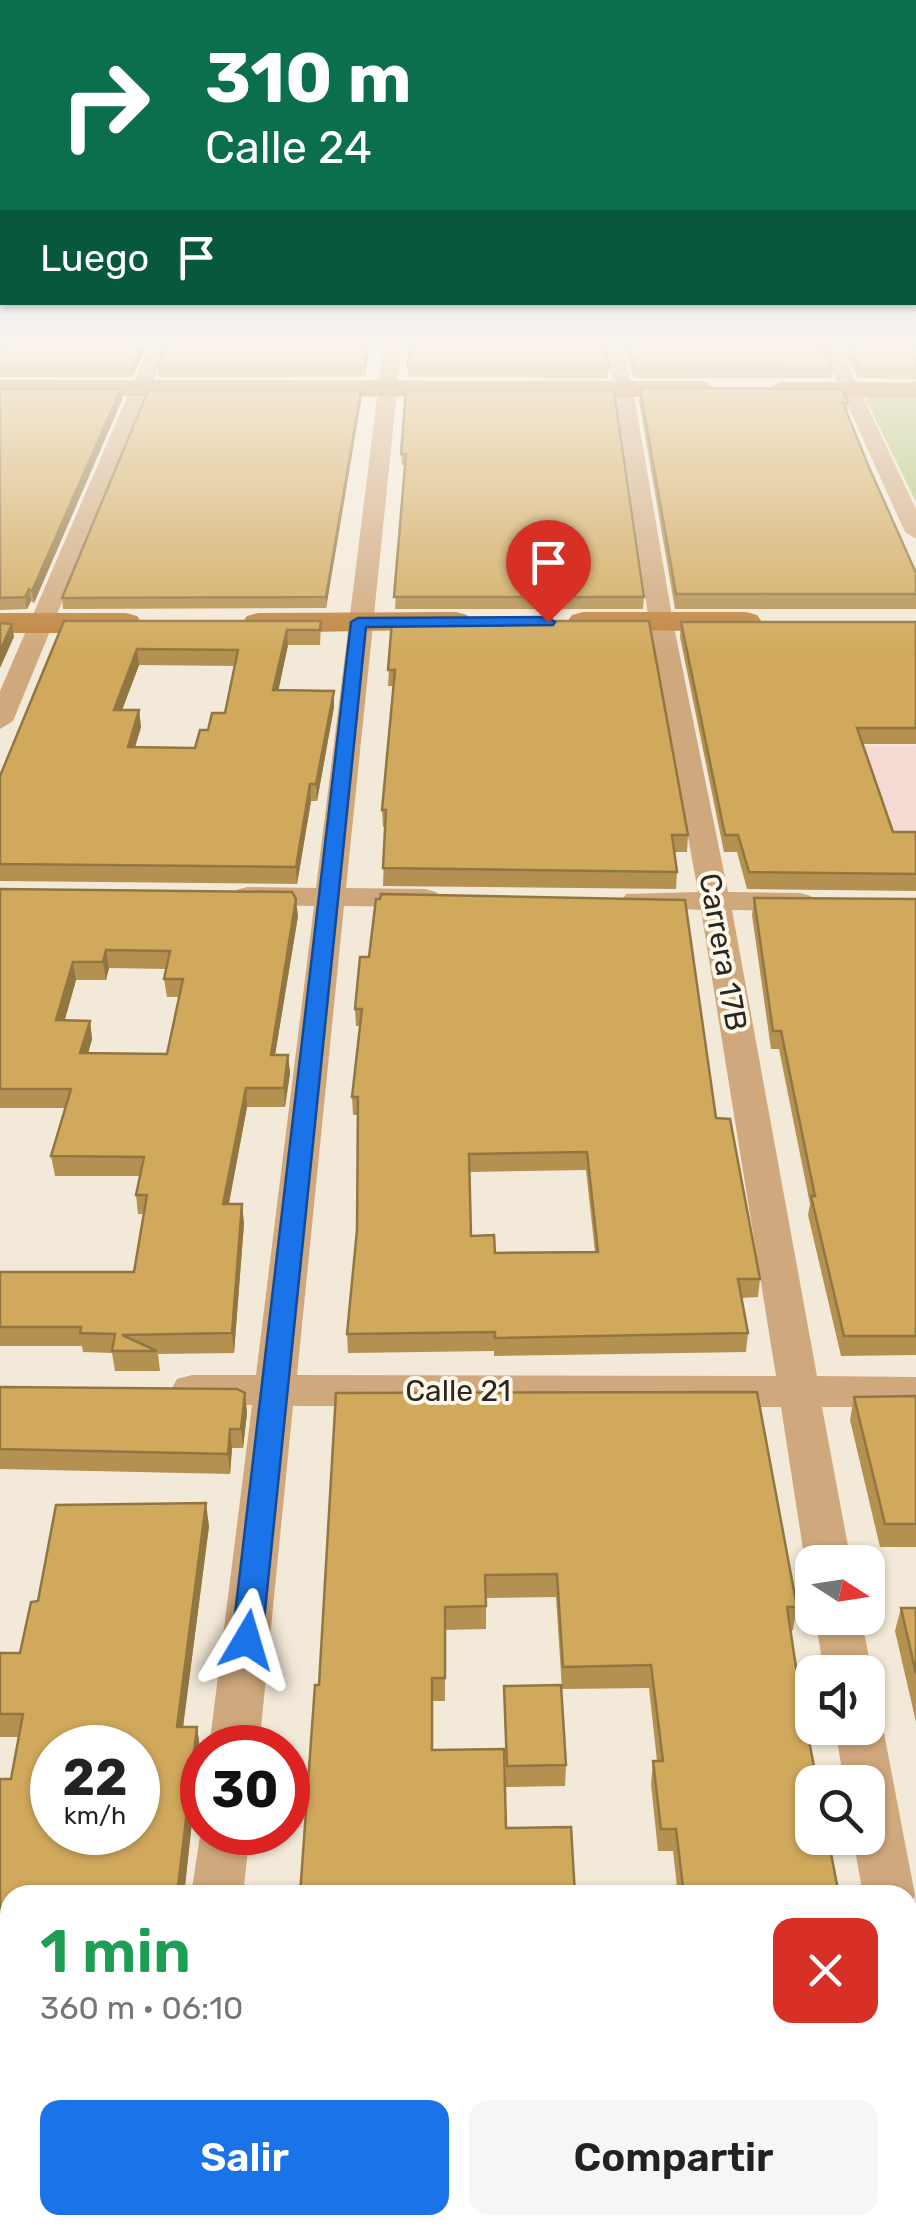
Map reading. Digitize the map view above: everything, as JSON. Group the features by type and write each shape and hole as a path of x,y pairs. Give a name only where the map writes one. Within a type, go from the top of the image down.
{"street":[{"path":"0,720 117,446"},
{"path":"237,1725 380,446"},
{"name":"Carrera 17B","path":"633,446 825,1545"},
{"path":"876,446 916,532"},
{"path":"220,623 491,622"},
{"path":"548,622 779,622"},
{"path":"0,623 161,623"},
{"path":"212,896 464,898"},
{"path":"599,900 824,902"},
{"name":"Calle 21","path":"158,1390 916,1392"},
{"path":"861,1745 888,1885"},
{"path":"217,1885 221,1855"}],"shaded area":[{"path":"916,746 916,887 823,747"}],"green space":[{"path":"889,446 916,446 916,502"}],"building":[{"path":"0,446 96,446 32,591 29,589 25,597 0,598"},
{"path":"125,446 352,446 326,597 62,598"},
{"path":"402,446 622,446 644,597 394,597 406,454 401,454"},
{"path":"650,446 860,446 916,573 916,594 676,594"},
{"path":"64,621 321,621 320,630 287,630 273,690 334,691 316,784 310,784 296,867 0,864 0,776","holes":["137,649 238,650 225,713 212,713 208,730 200,730 195,748 128,747 139,710 114,710"]},
{"path":"392,621 649,621 688,835 672,835 677,872 383,868 386,810 382,810 395,670 388,670"},
{"path":"681,622 916,622 916,728 857,728 893,832 916,832 916,874 749,872 738,835 725,835"},
{"path":"0,623 12,624 0,651"},
{"path":"0,889 292,892 296,899 271,1055 288,1055 284,1088 246,1088 223,1204 242,1204 232,1333 122,1335 157,1351 112,1351 115,1334 80,1333 81,1327 0,1327 0,1272 134,1272 147,1195 136,1195 144,1157 51,1156 71,1089 0,1089","holes":["106,950 170,951 164,979 183,979 167,1054 80,1053 90,1021 56,1020 73,962 103,962"]},
{"path":"381,894 685,900 716,1118 730,1119 760,1279 738,1279 748,1333 495,1338 495,1332 347,1334 357,1230 358,1097 352,1097 362,1009 355,1009 360,957 369,957 376,899","holes":["587,1152 598,1252 495,1253 494,1235 471,1236 469,1154"]},
{"path":"754,898 916,899 916,1336 844,1336 811,1196 815,1196 781,1031 773,1031"},
{"path":"0,1387 237,1389 245,1393 241,1429 230,1429 228,1454 0,1449"},
{"path":"757,1392 795,1596 795,1607 787,1607 795,1661 795,1745 810,1745 814,1765 795,1765 795,1855 831,1855 837,1885 683,1885 676,1829 661,1829 653,1761 663,1761 651,1665 563,1667 557,1574 485,1575 486,1606 445,1607 445,1678 432,1678 432,1750 504,1749 506,1828 571,1827 574,1885 301,1885 303,1855 310,1855 310,1755 315,1685 319,1685 336,1393"},
{"path":"916,1396 916,1524 885,1524 854,1397"},
{"path":"206,1503 177,1727 182,1855 178,1885 0,1885 0,1779 11,1779 23,1714 0,1714 0,1653 20,1653 31,1602 38,1601 56,1505"},
{"path":"901,1608 916,1608 916,1674"},
{"path":"561,1685 566,1765 507,1766 504,1686"}],"route":[{"path":"247,1640 358,622 548,622"}]}
